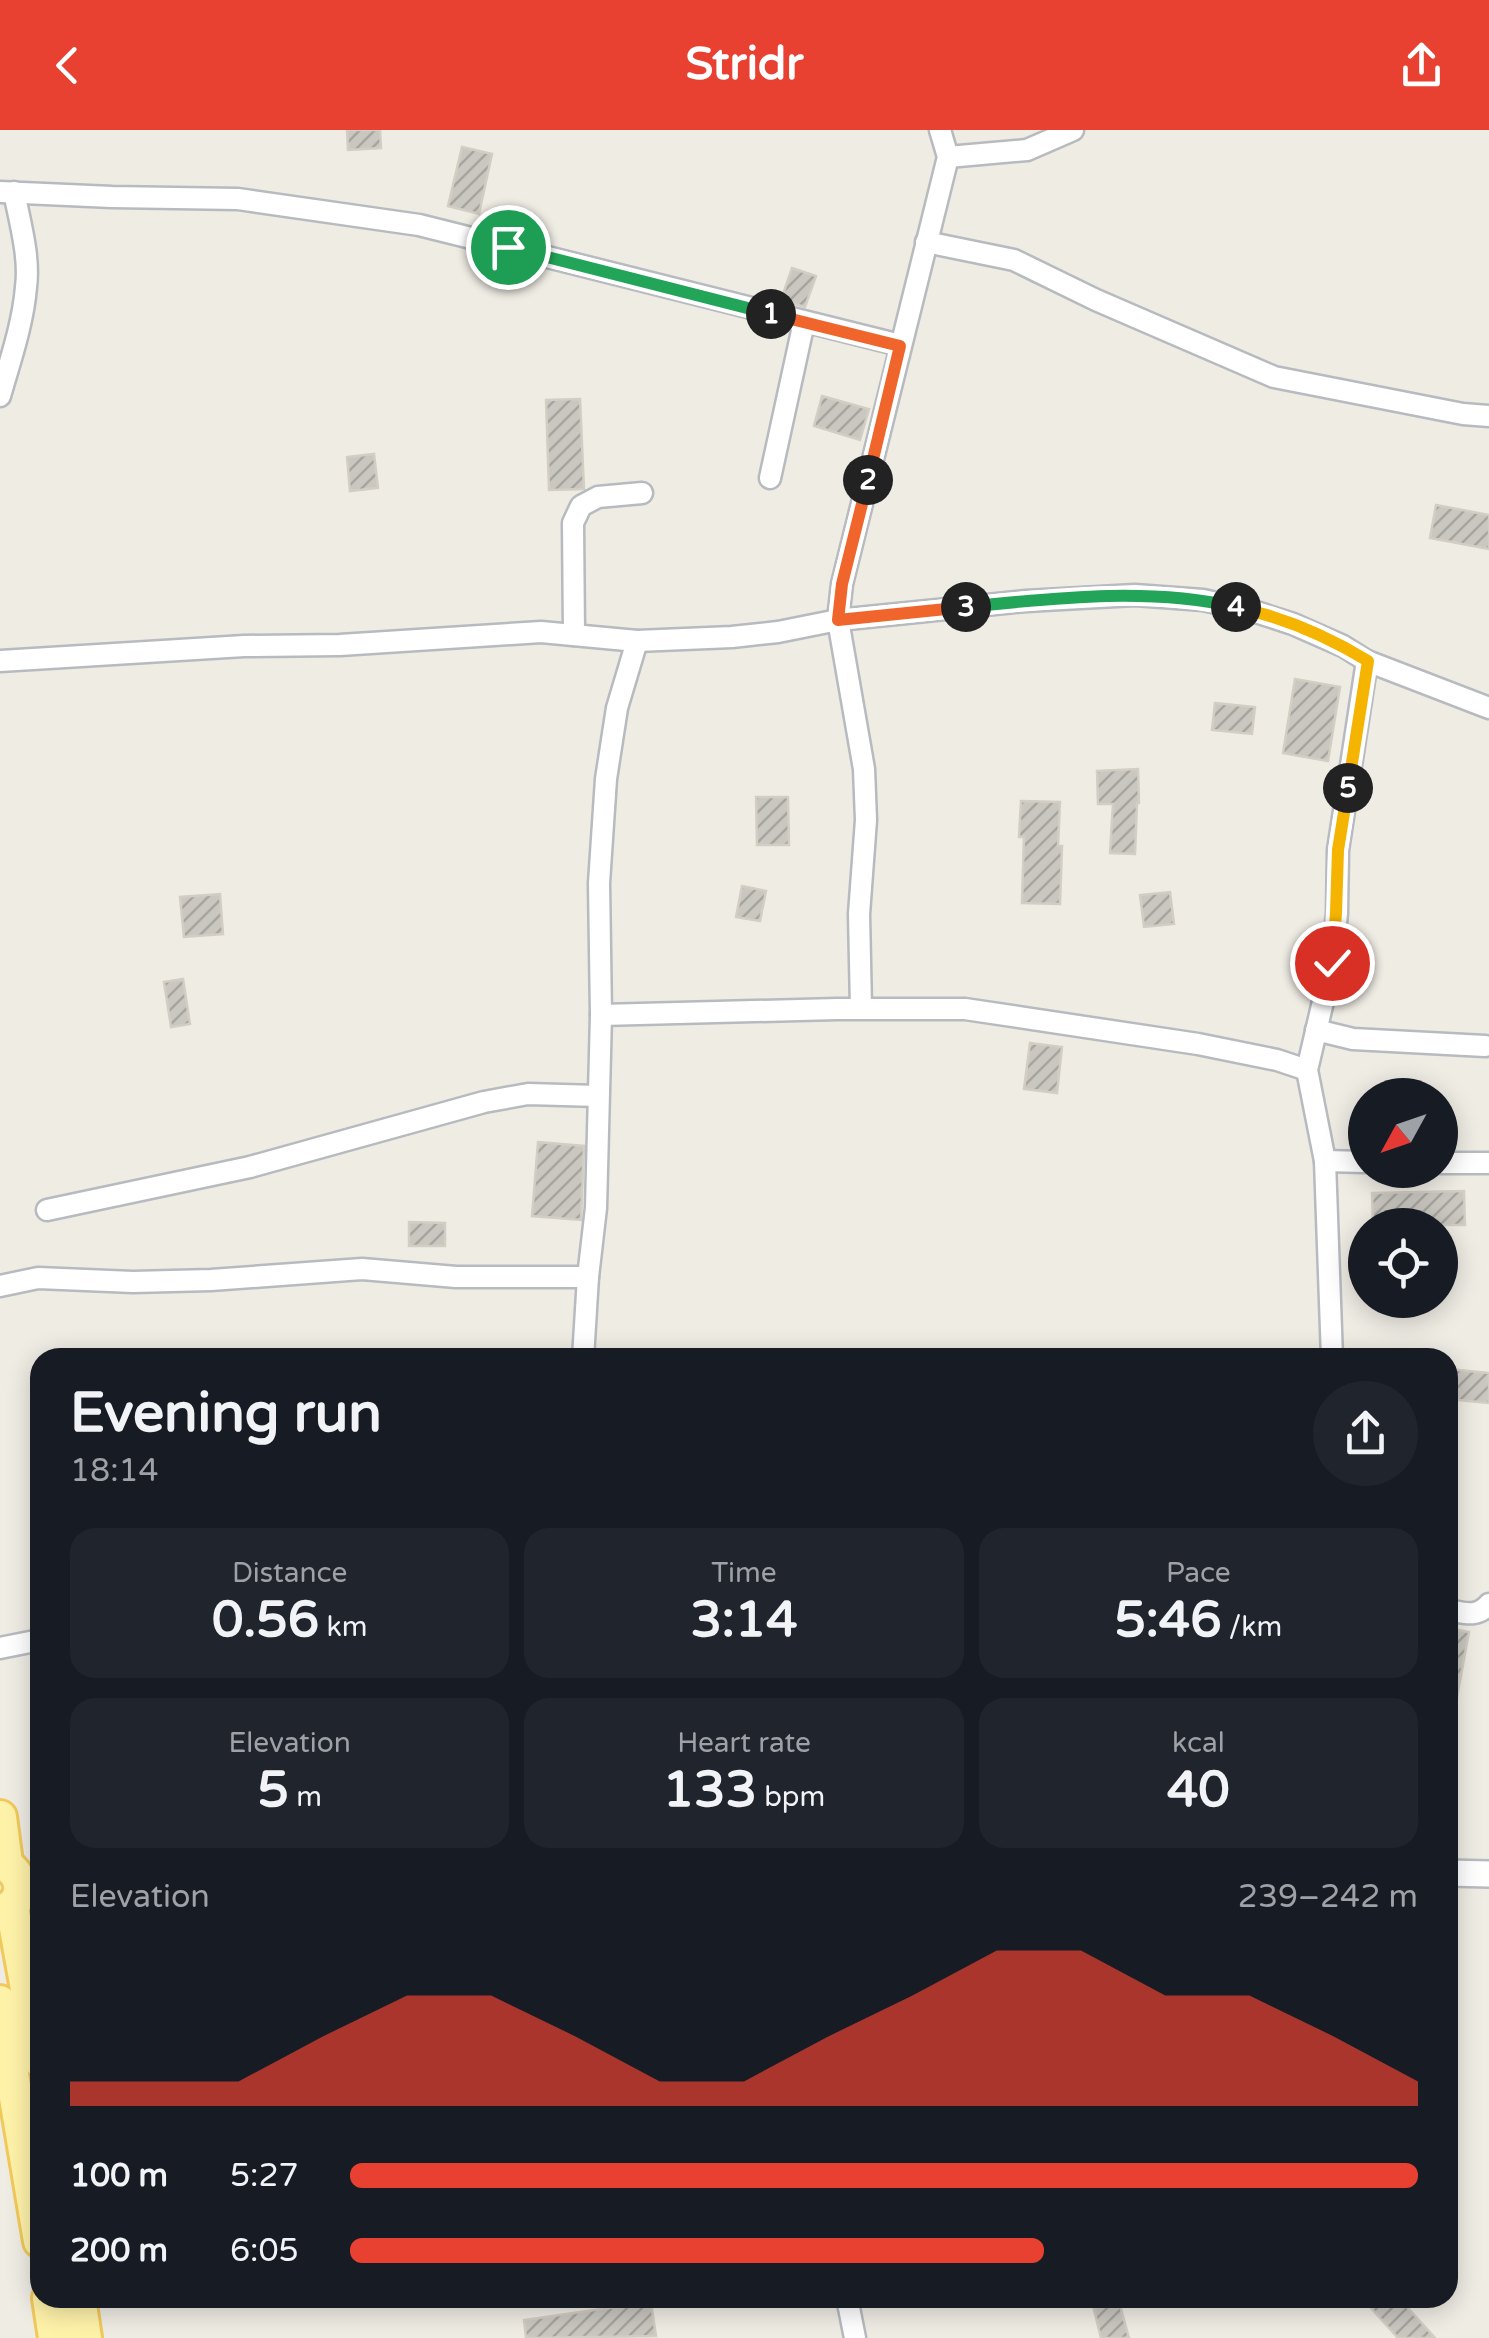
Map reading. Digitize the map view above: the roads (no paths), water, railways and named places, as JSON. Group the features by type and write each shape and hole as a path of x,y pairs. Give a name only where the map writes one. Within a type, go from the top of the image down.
{"main road":[{"path":"0,1817 30,1996"},
{"path":"0,2002 30,2181"},
{"path":"50,2308 55,2338"},
{"path":"80,2308 85,2338"}],"street":[{"path":"860,1008 864,769 838,620 842,584 948,157 940,130"},
{"path":"948,157 1026,150 1073,130"},
{"path":"0,396 27,284 24,242 7,192 238,199 419,226 900,346"},
{"path":"926,242 1014,260 1274,377 1489,416"},
{"path":"770,478 804,322"},
{"path":"574,635 573,524 581,506 598,497 642,493"},
{"path":"0,661 541,632 637,641 732,637 838,620 1080,596 1135,595 1203,600 1253,610 1489,708"},
{"path":"584,1348 596,1208 601,1015 599,883 606,779 617,708 637,641"},
{"path":"1332,1348 1325,1161 1307,1070 1332,963 1338,850 1368,661"},
{"path":"601,1015 965,1009 1198,1044 1307,1070"},
{"path":"1316,1030 1353,1040 1485,1046"},
{"path":"47,1210 250,1167 484,1102 528,1094 598,1096"},
{"path":"1325,1161 1348,1162"},
{"path":"1458,1162 1489,1163"},
{"path":"0,1286 38,1278 133,1282 362,1270 456,1277 588,1277"},
{"path":"1458,1611 1475,1614 1489,1604"},
{"path":"0,1648 30,1642"},
{"path":"1458,1873 1489,1874"},
{"path":"849,2308 855,2338"}]}
